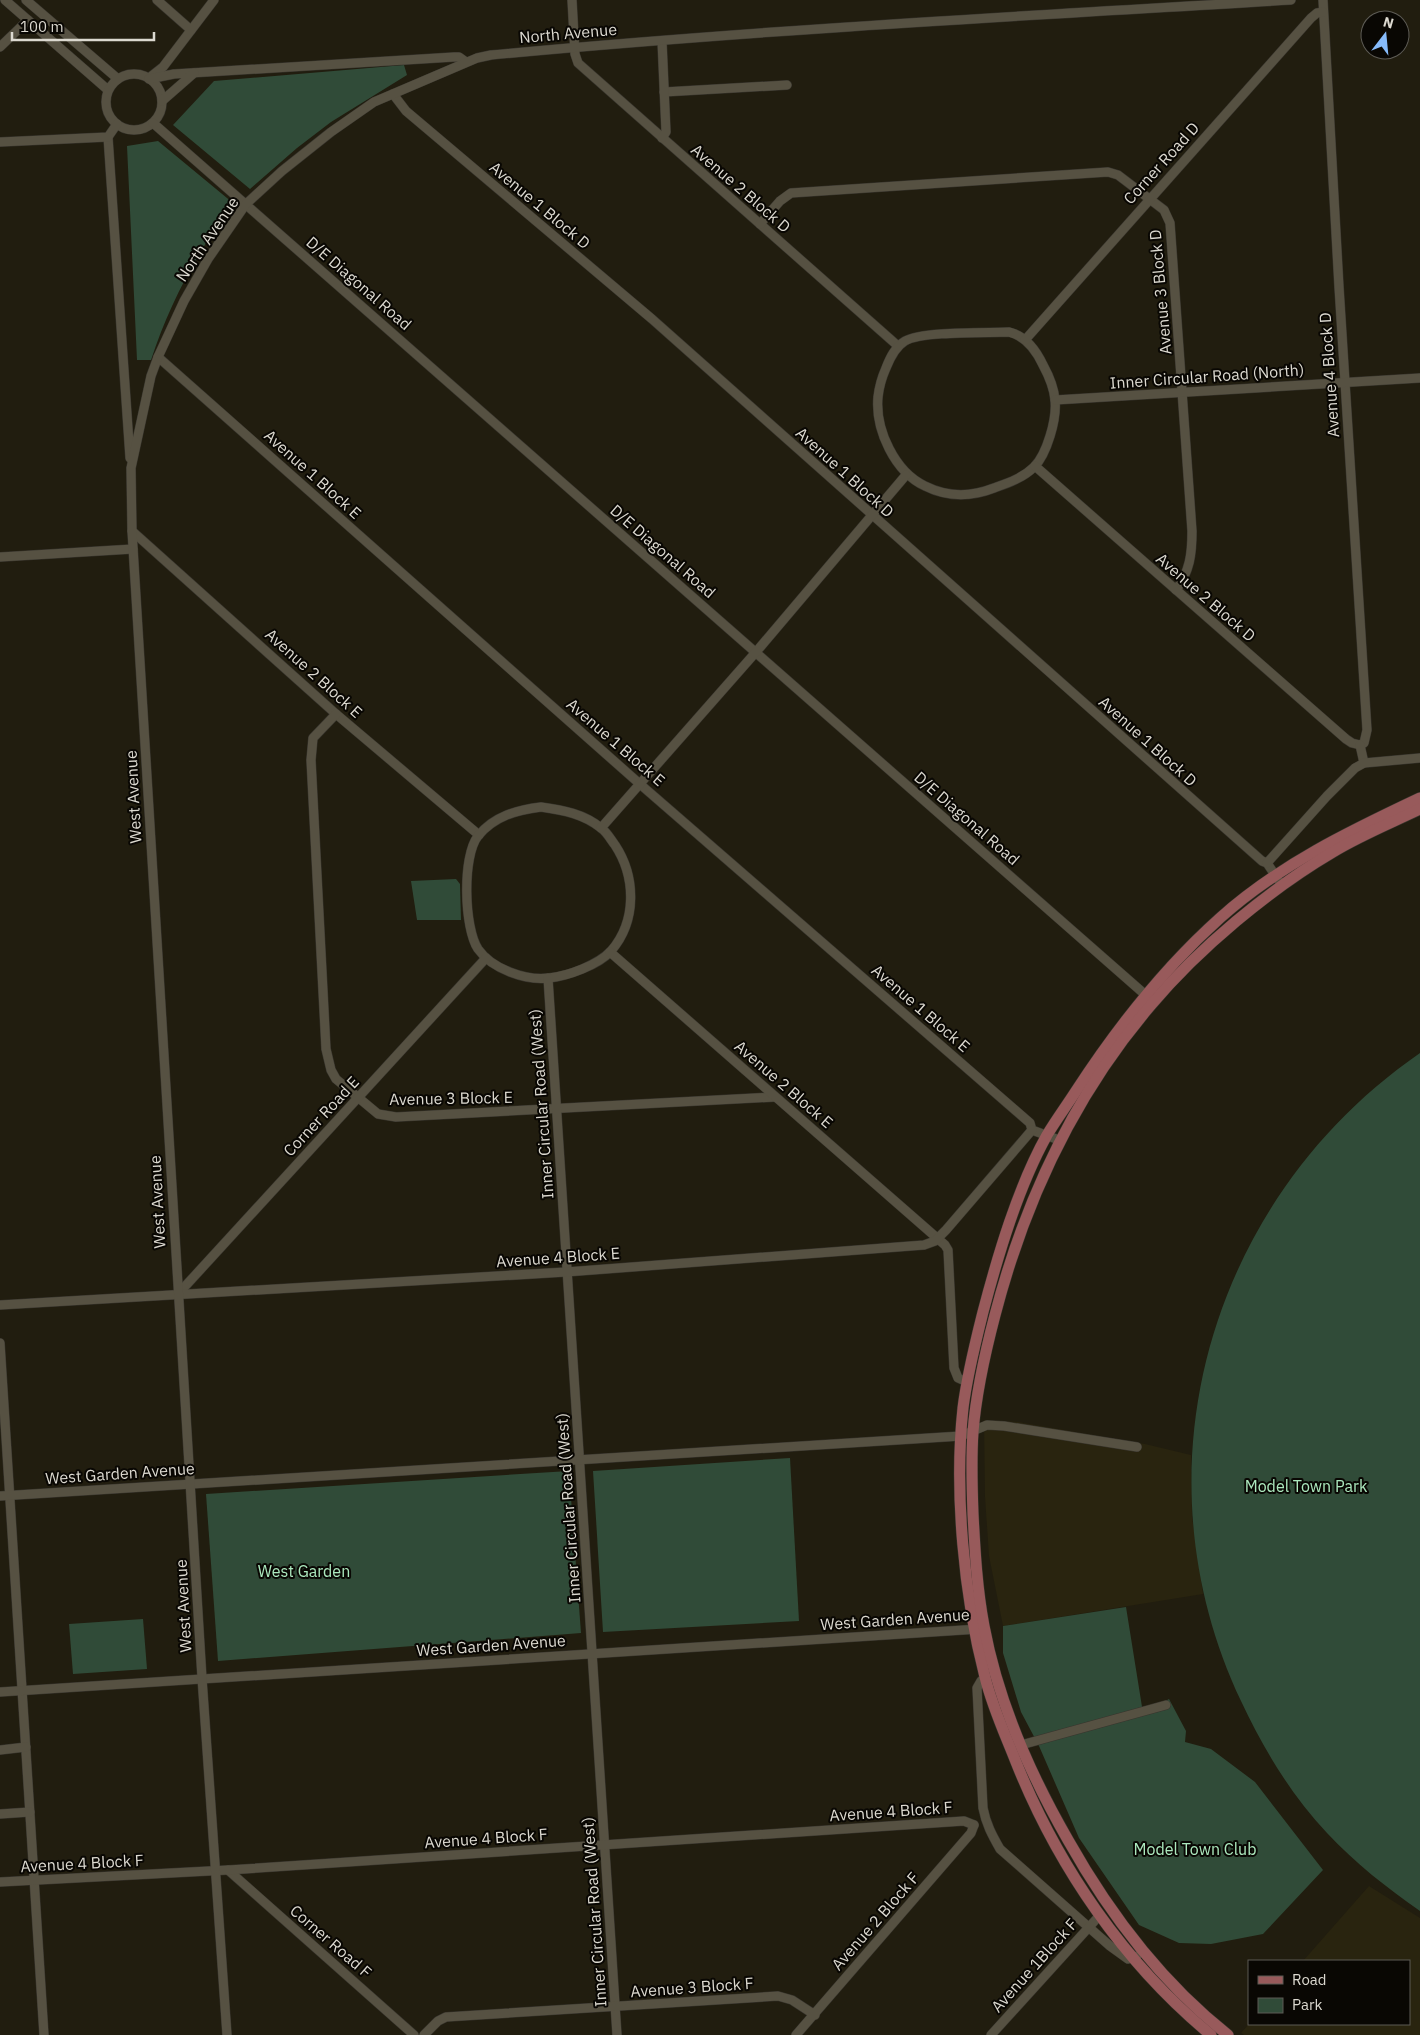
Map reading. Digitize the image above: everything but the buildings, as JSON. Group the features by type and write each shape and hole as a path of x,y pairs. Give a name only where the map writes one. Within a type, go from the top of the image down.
{"main road":[{"path":"1223,2034 1196,2008 1145,1952 1102,1896 1060,1827 1021,1745 979,1629 966,1574 962,1514 961,1436 967,1382 993,1274 1017,1205 1047,1135 1106,1045 1220,918 1275,875 1330,843 1420,798"},
{"path":"1211,2035 1169,1998 1134,1959 1100,1915 1070,1871 1043,1824 1017,1765 986,1680 979,1629 972,1473 973,1431 987,1348 1007,1270 1030,1204 1059,1140 1150,998 1228,928 1283,885 1334,851 1420,809"}],"street":[{"path":"5,0 108,90"},
{"path":"26,0 118,79"},
{"path":"157,0 167,3 191,30"},
{"path":"149,78 163,67 214,0"},
{"name":"Avenue 2 Block D","path":"572,0 578,63 898,346"},
{"name":"North Avenue","path":"132,531 131,468 142,412 158,357 208,259 246,204 282,171 331,132 374,102 466,62 491,55 771,32 1291,0"},
{"name":"Avenue 4 Block D","path":"1323,0 1344,382 1367,730 1364,743 1360,745"},
{"name":"Corner Road D","path":"1025,340 1314,14 1323,12"},
{"path":"0,48 28,20"},
{"path":"662,41 666,132 662,138"},
{"path":"194,73 162,101 158,116 153,123 139,130 131,130 117,124 108,112 106,105 108,90 118,79 133,74 149,78 194,73 454,57 459,57 466,62"},
{"path":"149,78 156,84 162,101"},
{"path":"664,92 787,85"},
{"name":"Avenue 1 Block D","path":"393,94 406,111 652,319 1262,862 1267,864 1283,885"},
{"name":"D/E Diagonal Road","path":"153,123 1150,998"},
{"path":"117,124 108,137 131,468"},
{"path":"0,142 108,137"},
{"name":"Avenue 3 Block D","path":"760,224 780,201 791,193 1108,172 1118,174 1164,210 1170,223 1184,391 1192,546 1188,571 1176,590"},
{"path":"1010,332 1018,334 1025,340 1040,357 1050,379 1055,400 1052,431 1046,447 1035,466 1024,476 1009,483 978,493 964,495 936,492 906,474 890,449 882,431 878,398 885,370 898,346 914,337 923,336 1010,332"},
{"name":"Avenue 1 Block E","path":"158,357 641,785 1030,1123 1032,1130"},
{"name":"Inner Circular Road (North)","path":"1055,400 1420,378"},
{"name":"Avenue 2 Block D","path":"1035,466 1346,739 1360,745"},
{"path":"602,828 756,652 906,474"},
{"name":"West Avenue","path":"132,531 202,1678 227,2035"},
{"name":"Avenue 2 Block E","path":"132,531 336,714 479,835"},
{"path":"0,557 134,550"},
{"name":"Avenue 3 Block E","path":"336,714 313,738 311,760 326,1049 331,1070 336,1078 378,1114 396,1117 775,1097"},
{"path":"1360,745 1364,763"},
{"path":"1267,864 1348,773 1364,763 1420,758"},
{"path":"541,807 569,811 602,828 623,858 631,891 630,912 626,924 619,940 610,952 585,966 548,978 529,977 510,972 486,958 474,941 467,903 469,853 479,835 501,817 518,810 541,807"},
{"name":"Avenue 2 Block E","path":"610,952 938,1239"},
{"name":"Corner Road E","path":"178,1294 486,958"},
{"name":"Inner Circular Road (West)","path":"548,978 617,2035"},
{"path":"967,1382 958,1378 954,1368 948,1250 938,1239 1032,1130 1059,1140"},
{"name":"Avenue 4 Block E","path":"0,1305 566,1272 924,1245 938,1239"},
{"path":"0,1343 4,1496 26,1747 44,2035"},
{"name":"West Garden Avenue","path":"4,1496 961,1436 987,1425 1004,1426 1138,1448"},
{"name":"West Garden Avenue","path":"0,1692 979,1629"},
{"path":"986,1680 981,1681 977,1688 985,1821 1000,1849 1125,1958 1134,1959 1145,1952"},
{"path":"1021,1745 1166,1705"},
{"path":"0,1750 26,1747"},
{"path":"0,1814 30,1812"},
{"name":"Avenue 4 Block F","path":"0,1882 228,1870 964,1821 974,1825"},
{"path":"974,1825 985,1821"},
{"name":"Avenue 2 Block F","path":"796,2035 970,1833 974,1825"},
{"name":"Corner Road F","path":"228,1870 414,2035"},
{"name":"Avenue 1Block F","path":"991,2035 1100,1915"},
{"name":"Avenue 3 Block F","path":"424,2035 438,2021 446,2017 778,1996 792,2000 815,2015"}],"shaded area":[{"path":"984,1420 1018,1422 1145,1444 1191,1455 1192,1517 1203,1594 1003,1626 989,1556 985,1497"},
{"path":"1369,1886 1420,1918 1420,2035 1244,2035 1241,2033 1248,2025 1410,2025 1410,1960 1304,1960"}],"green space":[{"path":"404,65 407,75 331,122 297,148 250,189 173,125 214,81"},
{"path":"158,141 233,203 197,258 176,297 151,360 137,360 127,146"},
{"path":"456,879 460,884 461,920 417,920 411,881"},
{"name":"Model Town Park","path":"1420,1053 1420,1911 1372,1875 1327,1833 1301,1803 1268,1753 1241,1701 1208,1612 1193,1522 1194,1432 1210,1344 1242,1261 1288,1183 1348,1113"},
{"path":"790,1458 799,1621 603,1632 593,1471"},
{"name":"West Garden","path":"569,1471 581,1633 218,1661 206,1494"},
{"name":"Model Town Club","path":"1126,1607 1143,1713 1169,1699 1186,1731 1185,1742 1211,1749 1255,1782 1323,1870 1263,1934 1211,1944 1179,1943 1139,1925 1079,1838 1039,1746 1021,1712 1003,1653 1003,1626"},
{"path":"143,1619 147,1669 73,1674 69,1624"}]}
